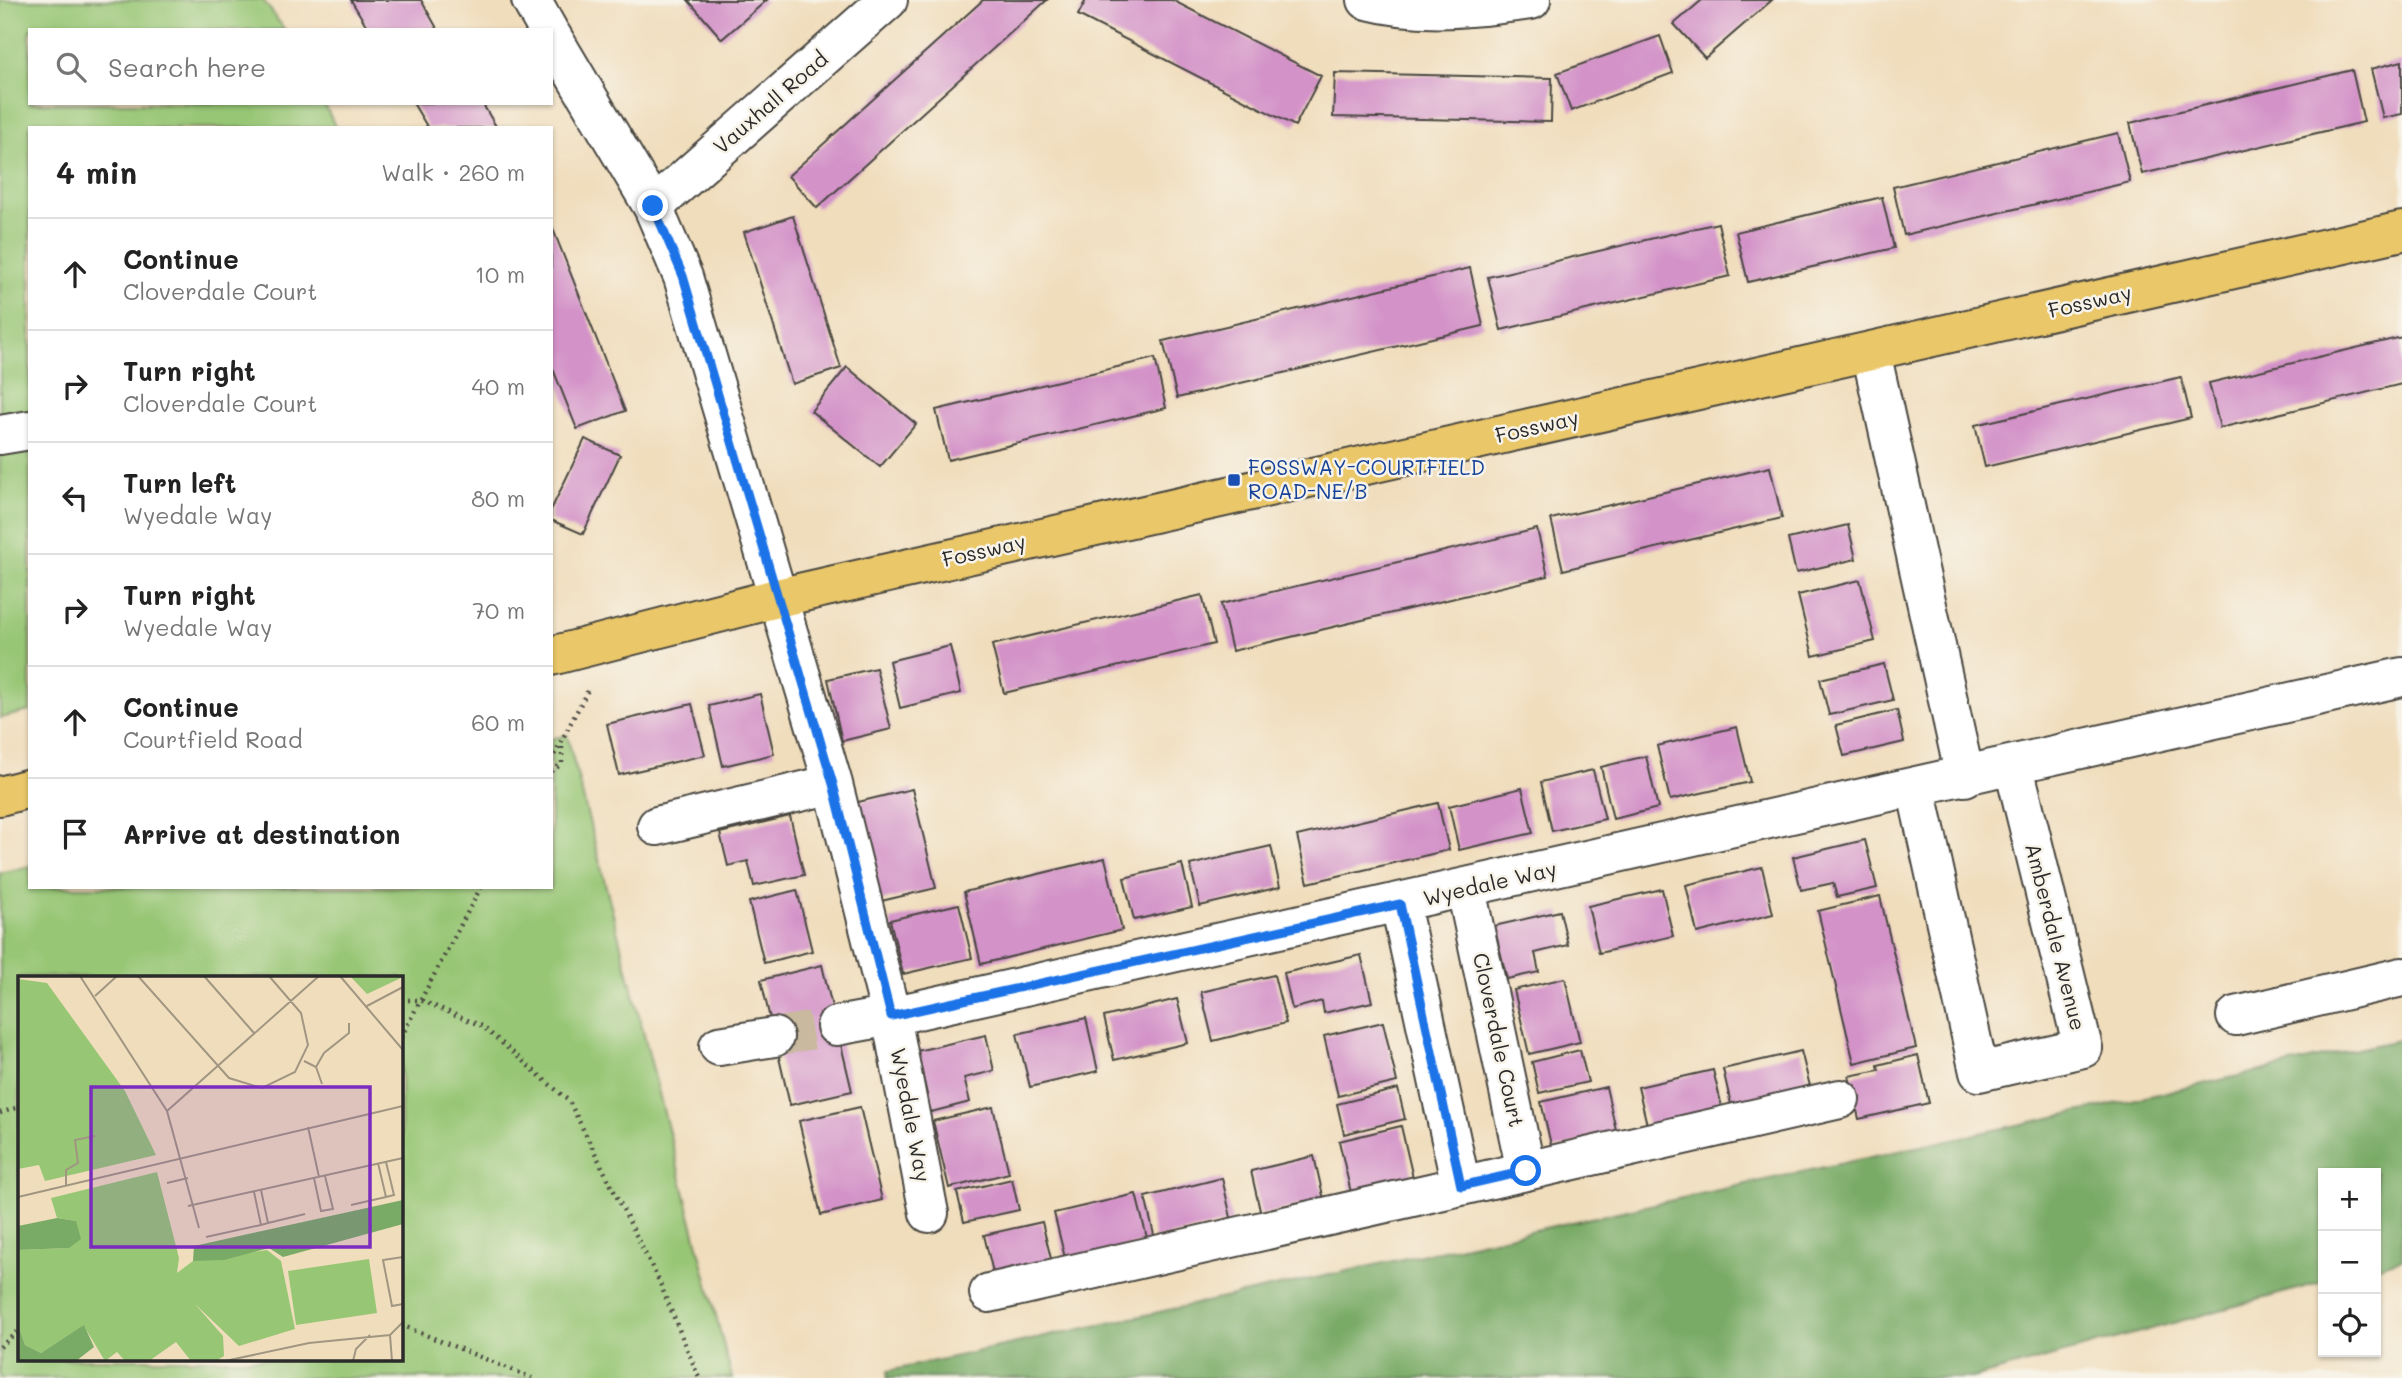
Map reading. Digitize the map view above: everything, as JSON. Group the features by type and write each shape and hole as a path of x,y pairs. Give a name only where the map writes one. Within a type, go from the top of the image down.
{"main road":[{"name":"Fossway","path":"553,655 777,598 2402,231"},
{"path":"0,796 28,789"}],"street":[{"path":"531,0 547,28"},
{"name":"Vauxhall Road","path":"653,206 888,0"},
{"path":"1367,0 1387,5 1472,8 1531,0"},
{"name":"Wyedale Way","path":"553,38 653,206 683,276 833,784 891,1016 929,1213"},
{"path":"1871,352 1965,777"},
{"path":"0,435 28,430"},
{"name":"Wyedale Way","path":"891,1016 2014,767 2402,677"},
{"name":"Amberdale Avenue","path":"1916,788 1979,1072 2083,1048 2014,767"},
{"path":"657,826 833,784"},
{"name":"Cloverdale Court","path":"1466,889 1526,1171"},
{"path":"1400,904 1461,1186"},
{"path":"2236,1016 2402,977"},
{"path":"836,1026 891,1016"},
{"path":"719,1046 774,1037"},
{"path":"989,1293 1840,1098"}],"path":[{"path":"553,757 614,640"},
{"path":"553,770 562,764 562,741"},
{"path":"402,1035 480,889"},
{"path":"402,1000 420,1000 482,1026 569,1101 659,1281 699,1378"},
{"path":"0,1113 18,1107"},
{"path":"402,1325 533,1378"},
{"path":"0,1347 18,1331"}],"green space":[{"path":"0,0 263,0 284,28 28,28 28,105 325,105 335,126 28,126 28,711 0,718"},
{"path":"567,735 732,1378 0,1378 0,873 28,866 28,889 553,889 553,738"},
{"path":"2402,1039 2402,1259 2381,1265 2381,1168 2318,1168 2318,1283 1973,1378 887,1378 888,1371"}],"building":[{"path":"351,0 421,0 437,28 368,28"},
{"path":"688,0 767,0 722,39"},
{"path":"983,0 1047,0 817,208 788,176"},
{"path":"1086,0 1172,0 1321,76 1295,126 1078,15"},
{"path":"1702,0 1772,0 1705,58 1674,24"},
{"path":"1660,36 1673,73 1571,111 1557,73"},
{"path":"2402,61 2402,114 2383,118 2371,69"},
{"path":"2352,70 2364,122 2142,174 2130,123"},
{"path":"1335,73 1552,78 1551,122 1333,117"},
{"path":"414,105 483,105 496,126 427,126"},
{"path":"2118,133 2130,182 1904,235 1893,187"},
{"path":"1882,197 1894,248 1748,282 1736,232"},
{"path":"793,216 841,368 792,384 744,232"},
{"path":"1718,223 1730,276 1501,330 1488,277"},
{"path":"553,229 625,411 577,429 553,369"},
{"path":"1470,268 1483,326 1177,398 1163,341"},
{"path":"2402,337 2402,384 2220,428 2209,383"},
{"path":"1155,358 1166,408 948,460 936,410"},
{"path":"847,367 916,424 880,467 811,411"},
{"path":"2181,377 2191,418 1985,467 1975,425"},
{"path":"585,439 620,455 583,534 553,521 553,506"},
{"path":"1770,467 1782,518 1563,570 1551,519"},
{"path":"1848,525 1856,559 1796,573 1788,539"},
{"path":"1537,529 1548,576 1232,651 1221,604"},
{"path":"1860,580 1875,641 1813,656 1798,595"},
{"path":"1202,595 1214,644 1004,693 992,645"},
{"path":"950,646 961,693 900,708 889,661"},
{"path":"1884,664 1893,700 1829,715 1820,679"},
{"path":"876,668 891,729 842,741 828,679"},
{"path":"760,694 774,754 723,766 709,706"},
{"path":"692,704 705,755 619,775 607,724"},
{"path":"1897,710 1904,742 1844,756 1836,725"},
{"path":"1737,727 1750,782 1670,800 1657,746"},
{"path":"1646,756 1658,808 1613,819 1601,767"},
{"path":"1593,770 1605,819 1552,831 1541,782"},
{"path":"1522,788 1533,833 1459,850 1449,806"},
{"path":"912,789 936,888 877,902 854,803"},
{"path":"1438,803 1449,850 1308,883 1297,836"},
{"path":"790,816 804,875 754,886 748,861 728,866 720,833"},
{"path":"1865,840 1877,888 1837,897 1833,883 1801,890 1793,857"},
{"path":"1271,846 1280,887 1200,906 1190,865"},
{"path":"1105,858 1122,930 981,964 964,892"},
{"path":"1182,864 1192,907 1134,920 1124,878"},
{"path":"1762,867 1773,914 1697,933 1686,885"},
{"path":"1662,889 1673,936 1599,953 1588,906"},
{"path":"797,890 812,951 764,963 749,902"},
{"path":"1880,896 1916,1048 1854,1063 1818,911"},
{"path":"959,904 972,958 903,974 890,920"},
{"path":"1560,911 1568,945 1535,953 1539,972 1507,979 1494,926"},
{"path":"1361,955 1372,1002 1324,1013 1322,1001 1292,1009 1284,973"},
{"path":"822,965 852,1091 790,1105 761,980"},
{"path":"1274,975 1286,1023 1213,1041 1201,992"},
{"path":"1565,978 1580,1042 1529,1054 1514,990"},
{"path":"1177,999 1188,1043 1114,1060 1104,1017"},
{"path":"1086,1018 1098,1071 1030,1087 1017,1034"},
{"path":"1383,1022 1397,1082 1338,1096 1324,1036"},
{"path":"986,1035 994,1071 964,1078 970,1102 931,1112 917,1051"},
{"path":"1580,1050 1588,1082 1539,1093 1532,1062"},
{"path":"1801,1051 1812,1094 1733,1113 1723,1069"},
{"path":"1918,1055 1929,1103 1859,1119 1849,1076 1879,1070 1878,1065"},
{"path":"1713,1070 1724,1115 1649,1133 1638,1087"},
{"path":"1606,1087 1617,1134 1552,1149 1541,1102"},
{"path":"1398,1089 1405,1119 1344,1134 1337,1104"},
{"path":"860,1107 882,1200 821,1215 799,1121"},
{"path":"993,1107 1009,1173 949,1188 933,1121"},
{"path":"1401,1126 1414,1182 1352,1197 1339,1141"},
{"path":"1314,1156 1324,1200 1261,1215 1251,1171"},
{"path":"1222,1178 1232,1222 1155,1239 1145,1197"},
{"path":"1012,1179 1019,1210 964,1222 957,1192"},
{"path":"1136,1194 1148,1242 1066,1262 1054,1213"},
{"path":"1042,1222 1053,1267 995,1281 984,1235"}],"tunnel":[{"path":"774,1037 836,1026"}],"place":[{"name":"FOSSWAY-COURTFIELD ROAD-NE/B","path":"1234,480"}],"route":[{"path":"653,206 683,276 833,784 891,1016 1400,904 1461,1186 1526,1171"}]}
